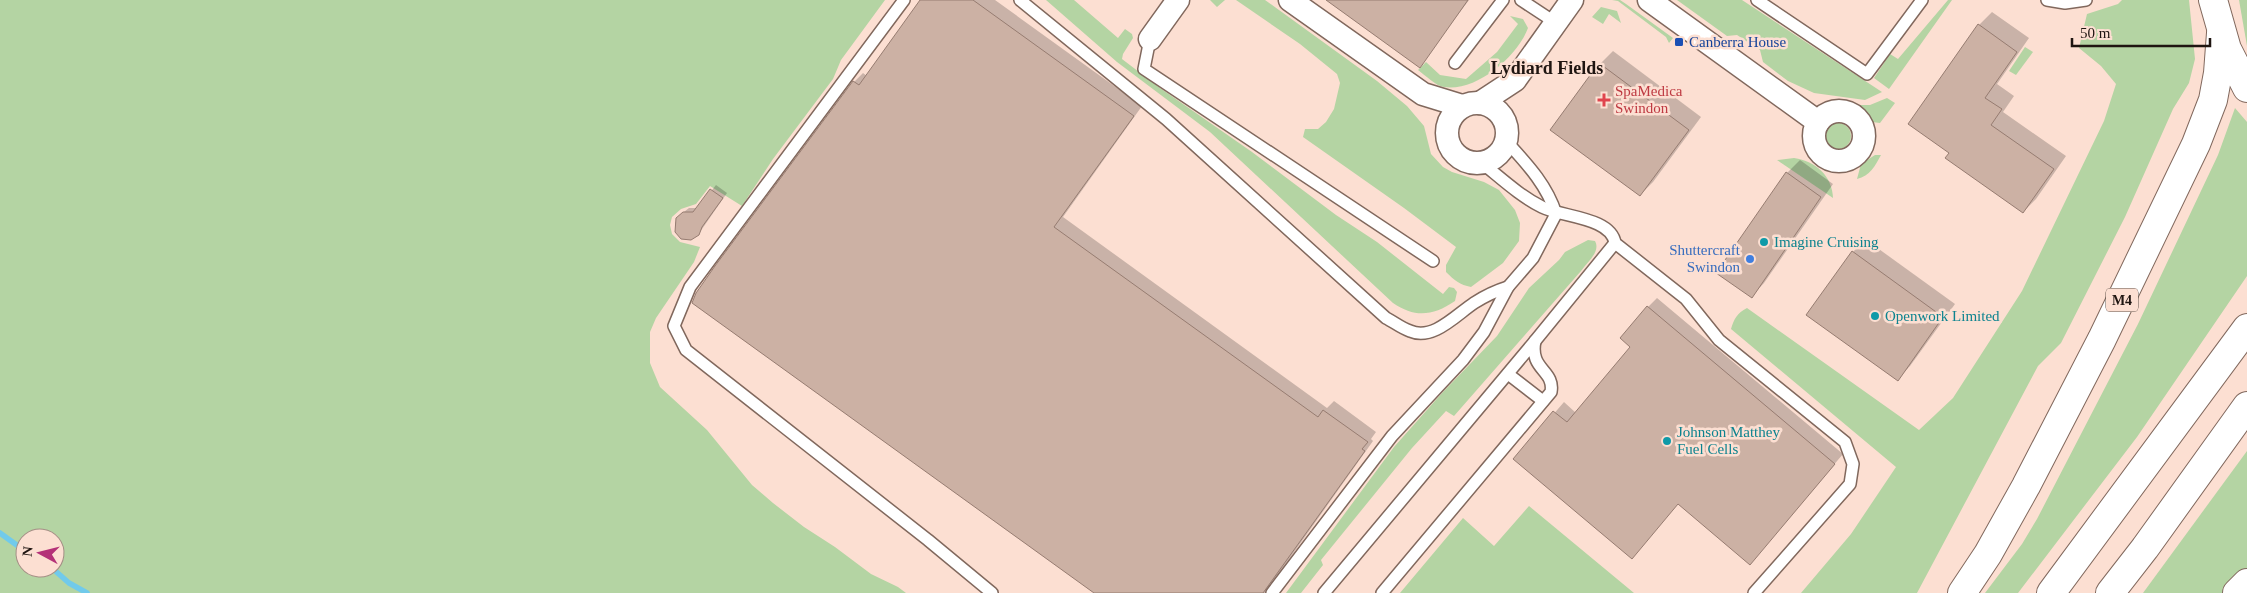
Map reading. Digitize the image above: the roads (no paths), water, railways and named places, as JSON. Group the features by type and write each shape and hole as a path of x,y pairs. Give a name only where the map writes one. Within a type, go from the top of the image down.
{"main road":[{"path":"2213,0 2221,34 2234,66 2247,88"},
{"name":"M4","path":"1962,593 1988,554 2040,460 2102,339 2196,144 2212,100 2218,73 2221,34"},
{"path":"2051,593 2247,328"},
{"path":"2110,593 2145,548 2247,406"},
{"path":"2237,593 2247,583"}],"street":[{"path":"1150,39 1178,0"},
{"path":"1290,0 1423,94 1447,132 1450,146 1458,157 1471,163 1482,163 1495,158 1502,151 1515,80"},
{"path":"1447,132 1452,117 1471,104 1515,80 1572,0"},
{"path":"1649,0 1818,122"},
{"path":"1423,94 1471,104 1492,106 1500,112 1506,131"}],"lane":[{"path":"904,0 690,287 674,326 686,350 928,540 992,593"},
{"path":"1020,0 1166,119 1386,318 1411,332 1432,331 1449,323 1488,294 1508,287"},
{"path":"1455,63 1503,0"},
{"path":"1521,0 1556,23"},
{"path":"1756,0 1868,74 1922,0"},
{"path":"2047,0 2065,3 2086,0"},
{"path":"1150,39 1144,68 1433,260"},
{"path":"1272,593 1392,436 1463,360 1479,339 1508,287 1533,258 1556,214 1545,187 1506,131"},
{"path":"1482,163 1519,193 1556,214 1583,218 1611,233 1615,243 1686,299 1719,340 1845,442 1853,464 1850,484 1754,593"},
{"path":"1324,593 1615,243"},
{"path":"1382,593 1550,392 1552,384 1550,377 1540,369 1535,360 1533,350 1535,341"},
{"path":"1508,374 1543,401"}],"waterway":[{"path":"0,533 15,544"},
{"path":"63,578 87,593"}],"place":[{"name":"Canberra House","path":"1679,42"},
{"name":"SpaMedica Swindon","path":"1604,100"},
{"name":"Imagine Cruising","path":"1764,242"},
{"name":"Shuttercraft Swindon","path":"1750,259"},
{"name":"Openwork Limited","path":"1875,316"},
{"name":"Johnson Matthey Fuel Cells","path":"1667,441"}],"district":[{"name":"Lydiard Fields","path":"1547,68"}]}
